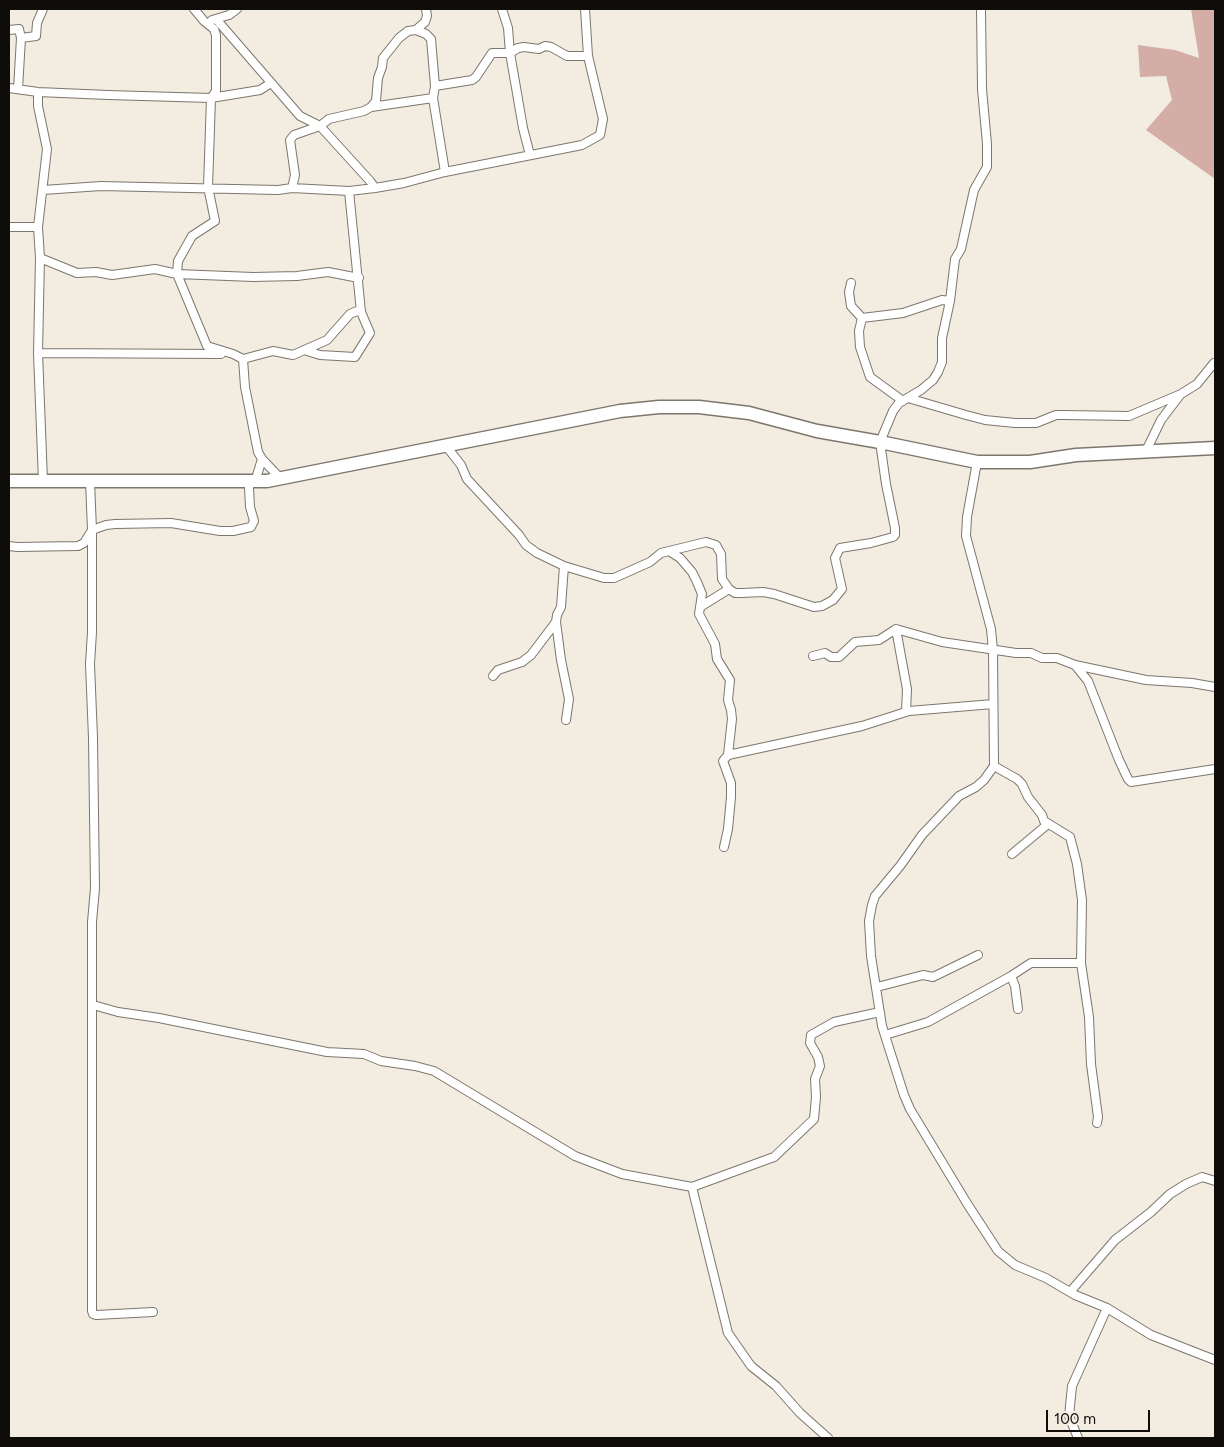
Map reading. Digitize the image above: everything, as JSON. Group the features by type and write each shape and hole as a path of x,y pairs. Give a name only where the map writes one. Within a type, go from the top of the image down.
{"main road":[{"path":"9,481 252,482 281,479 620,411 659,407 699,407 749,413 817,431 977,462 1030,462 1076,455 1215,448"}],"street":[{"path":"21,38 36,36 37,22 43,9"},
{"path":"194,9 214,29"},
{"path":"204,21 229,15 237,9"},
{"path":"502,9 508,28 510,53 523,128 530,155"},
{"path":"43,190 101,186 278,190 292,188 349,191 404,183 445,172 582,145 600,136 603,119 588,56 585,9"},
{"path":"446,446 461,465 467,479 526,545 536,553 564,566 595,576 614,578 650,562 661,553 706,542 716,545 721,554 722,579 729,589 735,593 763,592 814,607 822,606 834,600 842,589 835,558 840,548 871,543 895,535 880,442 893,411 905,399 927,385 938,372 942,362 942,338 950,301 955,258 962,249 974,190 987,167 982,90 981,9"},
{"path":"416,30 425,22 427,12"},
{"path":"427,12 435,86 433,98 445,172"},
{"path":"216,19 214,29 216,35 216,91 211,98 208,188 215,221 192,236 178,261 177,274 207,346 233,354 243,360 272,351 293,355 327,340 350,314 357,311 361,312"},
{"path":"216,19 300,116 320,126 370,181 374,188"},
{"path":"9,30 19,29 21,38 18,89"},
{"path":"292,188 295,175 290,140 294,136 320,126 329,119 364,111 371,107 376,101 378,78 383,58 403,35 408,31 416,30 426,34 431,39"},
{"path":"435,86 472,80 492,53 510,53 518,48 540,49 545,46 551,47 566,56 588,56"},
{"path":"9,88 38,92 211,98 260,90 271,83"},
{"path":"38,92 38,106 47,143 38,227 40,258 38,353 43,481"},
{"path":"371,107 433,98"},
{"path":"304,350 320,355 355,357 370,333 361,312 349,191"},
{"path":"9,227 38,227"},
{"path":"40,258 76,273 96,272 112,275 155,268 177,274 253,277 296,276 328,272 359,278"},
{"path":"851,283 851,306 862,318"},
{"path":"862,318 903,314 942,300 950,301"},
{"path":"862,318 859,331 860,347 870,376 905,399 985,420 1036,423 1063,415 1129,416 1181,394 1197,384 1214,363"},
{"path":"38,353 233,354"},
{"path":"243,360 245,388 258,452 281,479"},
{"path":"1146,451 1161,420 1181,394"},
{"path":"9,546 78,546 84,542 92,530 106,524 171,522 220,531 233,531 251,527 254,521 250,507 249,488 262,459"},
{"path":"977,462 967,517 966,536 991,629 993,650 994,766 984,780 976,787 959,796 922,835 875,896 869,921 871,956 885,1035 910,1109 998,1251 1015,1265 1107,1308 1151,1335 1215,1360"},
{"path":"90,481 92,530 92,632 90,664 95,888 92,922 92,1311 96,1315 153,1312"},
{"path":"669,550 680,558 692,572 702,594 699,614 715,644 717,658 730,680 728,700 732,710 732,719 728,755 723,761 731,783 731,797 724,848"},
{"path":"564,566 562,600 556,622 569,700 566,720"},
{"path":"700,607 729,589"},
{"path":"494,676 498,670 522,662 527,658 556,622"},
{"path":"896,629 907,689 906,712"},
{"path":"813,656 825,653 831,657 839,656 855,642 879,640 896,629 942,642 993,650 1031,653 1042,658 1057,658 1074,665 1146,680 1192,683 1215,687"},
{"path":"1074,665 1088,681 1119,760 1128,779 1132,782 1215,769"},
{"path":"728,755 862,726 906,712 993,704"},
{"path":"994,766 1017,779 1048,824 1070,837 1077,864 1082,900 1081,963 1089,1017 1091,1064 1098,1117 1097,1123"},
{"path":"1012,854 1048,824"},
{"path":"877,987 923,975 933,977 978,955"},
{"path":"885,1035 928,1022 1032,963 1081,963"},
{"path":"1011,976 1015,986 1018,1009"},
{"path":"92,1005 118,1012 158,1018 328,1052 364,1054 381,1061 434,1071 575,1156 622,1174 692,1187 774,1157 814,1119 815,1080 820,1066 818,1056 810,1043 812,1035 834,1022 880,1012"},
{"path":"1070,1292 1115,1240 1152,1212 1170,1194 1202,1177 1215,1181"},
{"path":"692,1187 728,1333 751,1366 776,1386 800,1413 828,1438"},
{"path":"1078,1438 1069,1416 1072,1386 1107,1308"}],"shaded area":[{"path":"1191,9 1215,9 1215,179 1146,130 1172,100 1166,76 1140,77 1138,45 1175,50 1199,58"}]}
